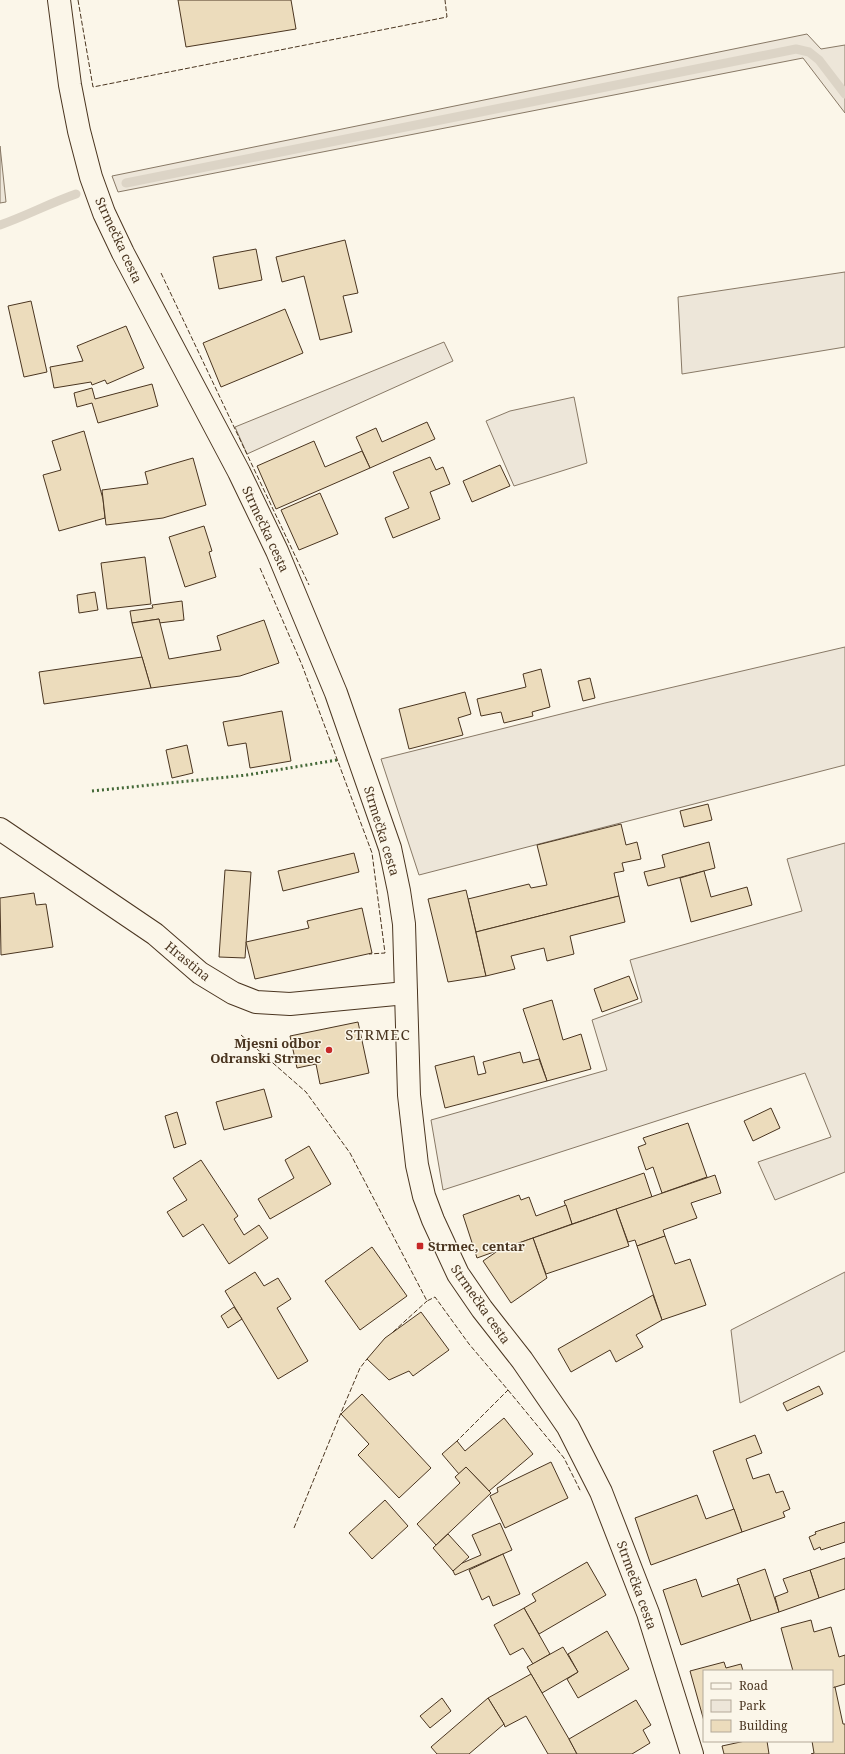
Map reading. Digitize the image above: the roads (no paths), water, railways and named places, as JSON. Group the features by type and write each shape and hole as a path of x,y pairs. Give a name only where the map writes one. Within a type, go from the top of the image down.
{"street":[{"name":"Strmečka cesta","path":"59,0 70,85 79,131 91,177 104,213 123,253 239,472 277,551 336,693 390,848 404,924 409,1096 417,1165 424,1196 433,1220 458,1274 482,1309 522,1360 568,1427 601,1492 648,1613 692,1754"},
{"name":"Hrastina","path":"0,829 155,934 200,974 233,993 256,1002 290,1004 406,993"}],"waterway":[{"path":"126,183 796,49 809,52 819,60 845,94"},
{"path":"0,225 76,194"}],"place":[{"name":"Mjesni odbor Odranski Strmec","path":"329,1050"},
{"name":"Strmec, centar","path":"420,1246"}],"district":[{"name":"STRMEC","path":"378,1035"}]}
